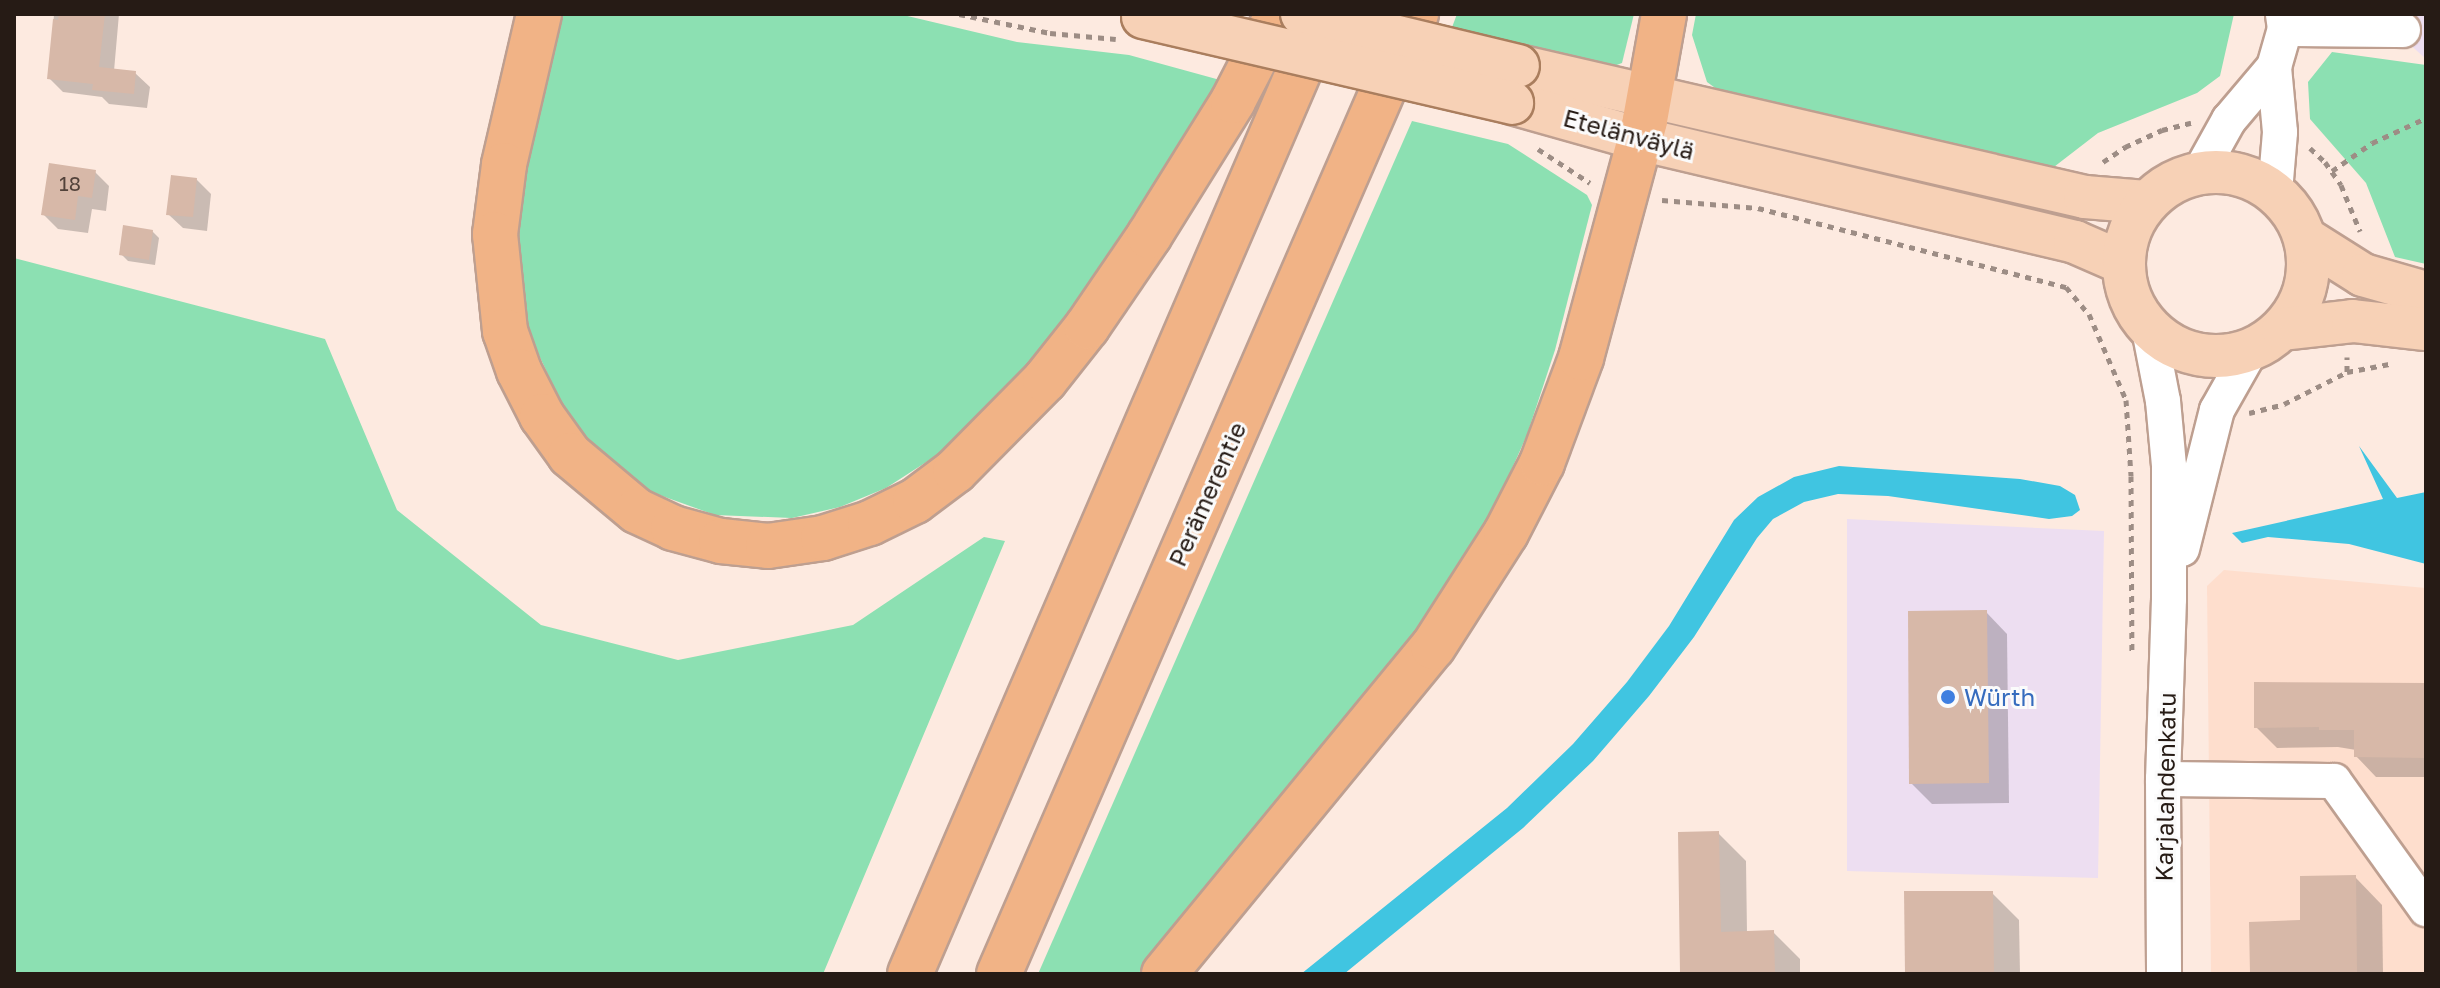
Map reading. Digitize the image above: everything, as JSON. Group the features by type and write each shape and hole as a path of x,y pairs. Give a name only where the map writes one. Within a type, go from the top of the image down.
{"highway":[{"path":"539,14 504,165 495,234 505,331 519,371 542,416 570,455 637,511 673,528 721,541 768,546 823,538 870,523 915,501 955,471 1045,380 1087,327 1149,236 1233,101 1278,14"},
{"path":"910,974 1324,14"},
{"name":"Perämerentie","path":"999,974 1416,14"},
{"path":"1164,974 1433,647 1506,533 1542,463 1581,358 1640,139 1664,14"}],"main road":[{"name":"Etelänväylä","path":"1302,14 1515,85 1640,139 2075,242 2123,263"},
{"name":"Etelänväylä","path":"1132,24 1515,85 1649,97 2085,197 2146,202"},
{"path":"2426,293 2363,275 2306,239 2275,192 2240,174 2200,172 2170,183 2146,202 2129,231 2123,263 2129,298 2149,329 2179,350 2215,357 2267,340 2353,321 2426,329"},
{"path":"2267,340 2298,310 2306,287 2309,263 2306,239"}],"street":[{"path":"2275,192 2280,132 2274,67 2284,22 2403,30"},
{"path":"2200,172 2229,120 2274,67"},
{"name":"Karjalahdenkatu","path":"2149,329 2163,401 2169,466 2169,599 2163,779 2164,974"},
{"name":"Karjalahdenkatu","path":"2169,599 2217,410 2267,340"},
{"path":"2163,779 2334,781 2426,909"}],"path":[{"path":"959,14 1050,33 1132,24"},
{"path":"2332,171 2372,143 2426,118"},
{"path":"2097,167 2125,147 2162,130 2204,121"},
{"path":"2306,145 2332,171 2353,211 2363,241"},
{"path":"1535,147 1600,187"},
{"path":"1649,198 1758,208 2066,287 2089,314 2126,400 2131,476 2132,663"},
{"path":"2236,414 2256,413 2284,404 2347,372 2400,364"}],"shaded area":[{"path":"2376,14 2426,14 2426,59"},
{"path":"1847,519 2104,531 2098,878 1847,871"},
{"path":"2224,570 2426,588 2426,974 2211,974 2207,586"}],"green space":[{"path":"560,14 899,14 1017,42 1129,55 1220,80 1096,278 1014,382 945,450 886,488 840,507 792,518 715,515 640,488 599,455 568,417 529,334 520,287 518,226 536,111"},
{"path":"1457,14 1634,14 1622,63 1606,69 1451,30"},
{"path":"1696,14 2234,14 2220,76 2197,93 2098,133 2050,170 1729,98 1707,82 1692,35"},
{"path":"2332,52 2426,65 2426,264 2395,257 2366,183 2310,119 2308,82"},
{"path":"1412,121 1508,144 1587,195 1592,205 1555,350 1527,435 1493,511 1391,668 1138,974 1038,974"},
{"path":"14,258 325,339 397,510 541,625 678,660 853,625 984,537 1005,541 823,974 14,974"}],"water":[{"path":"2359,446 2397,498 2426,492 2426,564 2349,544 2268,537 2242,543 2232,533 2383,499"},
{"path":"1839,466 2020,479 2060,486 2075,495 2080,510 2072,516 2049,519 1888,496 1838,494 1804,502 1773,519 1757,538 1694,637 1593,761 1523,828 1344,974 1301,974 1507,808 1573,744 1627,682 1669,626 1734,520 1758,497 1794,477"}],"building":[{"path":"59,14 105,14 99,67 136,71 134,94 92,90 93,84 47,79 53,19 58,20"},
{"path":"49,163 96,170 92,198 78,196 75,220 41,215"},
{"path":"171,175 197,178 193,217 166,215"},
{"path":"123,225 153,230 149,260 119,255"},
{"name":"Würth","path":"1987,610 1989,783 1909,784 1908,611"},
{"path":"2254,682 2426,683 2426,758 2354,757 2354,730 2254,728"},
{"path":"1719,831 1721,932 1774,930 1775,974 1680,974 1678,832"},
{"path":"2356,875 2357,974 2250,974 2249,922 2300,920 2300,876"},
{"path":"1904,891 1993,891 1994,974 1905,974"}],"place":[{"name":"Würth","path":"1948,697"}]}
